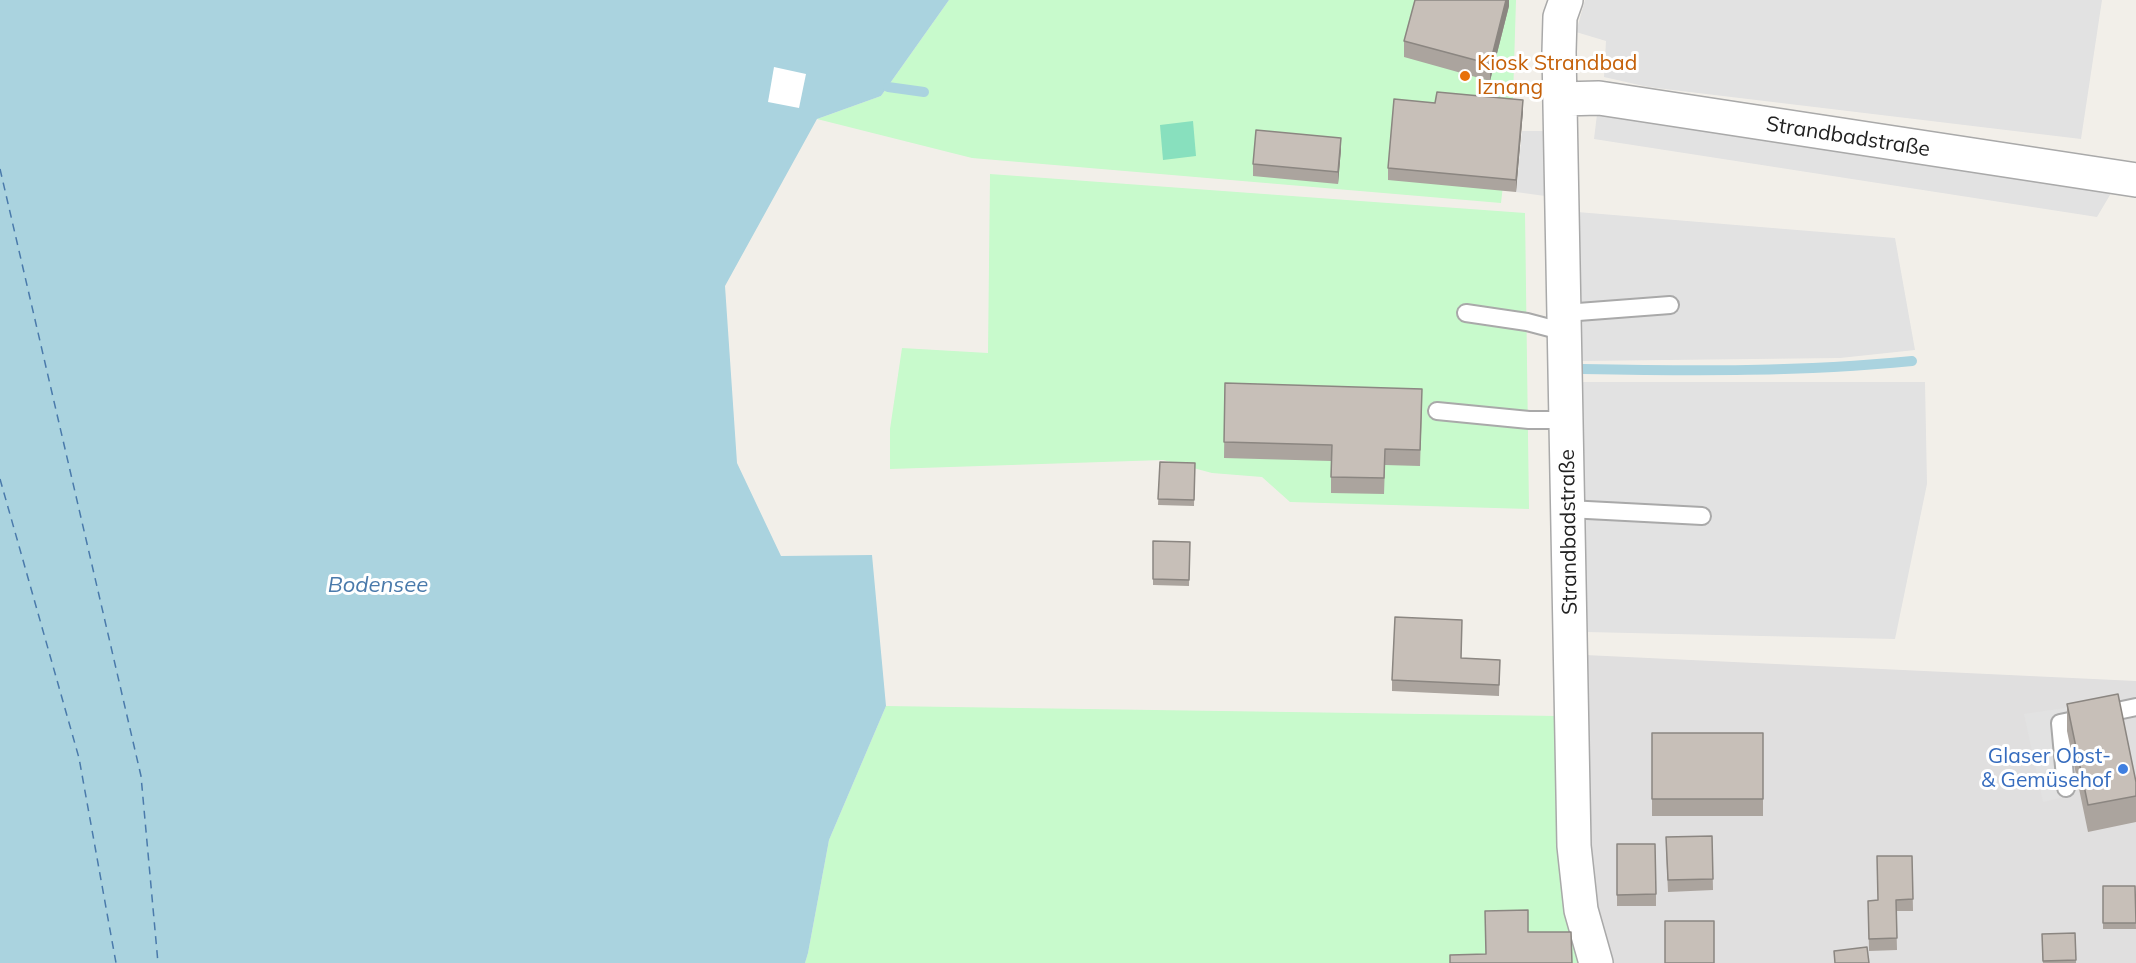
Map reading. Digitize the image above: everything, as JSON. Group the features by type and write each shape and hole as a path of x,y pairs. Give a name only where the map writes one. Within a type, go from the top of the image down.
{"street":[{"name":"Strandbadstraße","path":"1566,0 1560,17 1574,846 1581,910 1596,963"},
{"name":"Strandbadstraße","path":"1561,99 1599,98 2136,180"}],"lane":[{"path":"1466,313 1527,322 1565,322 1670,305"},
{"path":"1437,411 1529,420 1567,420"},
{"path":"1568,509 1702,516"},
{"path":"2066,788 2060,723 2136,707"}],"shaded area":[{"path":"1585,0 2102,0 2081,139 1648,87 1604,77 1606,41 1576,32"},
{"path":"1599,98 2120,178 2097,217 1594,139"},
{"path":"1522,131 1546,131 1545,196 1516,192"},
{"path":"1577,212 1895,238 1915,350 1840,358 1580,361"},
{"path":"1579,382 1925,382 1927,484 1895,639 1586,632"},
{"path":"1585,655 2136,681 2136,963 1609,963 1592,907"},
{"path":"2125,699 2125,706 2056,722 2063,797 2043,802 2024,714"}],"green space":[{"path":"949,0 1516,0 1513,98 1501,203 972,158 817,119 881,96"},
{"path":"1193,121 1196,156 1163,160 1160,125"},
{"path":"990,174 1525,213 1529,509 1290,502 1262,477 1212,473 1163,460 890,469 890,429 902,348 988,353"},
{"path":"886,706 1557,716 1588,963 805,963 829,840"}],"water":[{"name":"Bodensee","path":"0,0 949,0 881,96 817,119 725,286 737,463 781,556 872,555 886,706 829,840 805,963 0,963"}],"pier":[{"path":"774,67 806,74 799,108 768,102"}],"building":[{"path":"1415,0 1506,0 1490,64 1404,41"},
{"path":"1437,92 1523,100 1516,180 1388,168 1394,99 1435,103"},
{"path":"1256,130 1341,138 1338,172 1253,164"},
{"path":"1225,383 1422,389 1420,450 1385,449 1384,478 1331,477 1332,445 1224,442"},
{"path":"1160,462 1195,463 1194,500 1158,499"},
{"path":"1153,541 1190,542 1189,580 1153,579"},
{"path":"1395,617 1462,620 1461,658 1500,660 1499,685 1392,680"},
{"path":"2118,694 2136,782 2136,796 2088,805 2067,704"},
{"path":"1652,733 1763,733 1763,799 1652,799"},
{"path":"1712,836 1713,879 1668,880 1666,837"},
{"path":"1617,844 1655,844 1656,894 1617,895"},
{"path":"1877,856 1912,856 1913,899 1896,900 1897,938 1869,939 1868,901 1878,900"},
{"path":"2103,886 2135,886 2136,923 2103,923"},
{"path":"1528,910 1528,932 1571,932 1572,963 1450,963 1450,955 1486,954 1485,911"},
{"path":"1665,921 1714,921 1714,963 1665,963"},
{"path":"2075,933 2076,960 2043,961 2042,934"},
{"path":"1867,947 1869,963 1835,963 1834,951"}],"waterway":[{"path":"888,87 924,92"},
{"path":"1582,369 1788,369 1912,361"}],"ferry route":[{"path":"0,169 141,776 158,963"},
{"path":"0,479 79,758 116,963"}],"place":[{"name":"Kiosk Strandbad Iznang","path":"1465,76"},
{"name":"Glaser Obst- & Gemüsehof","path":"2123,769"}]}
